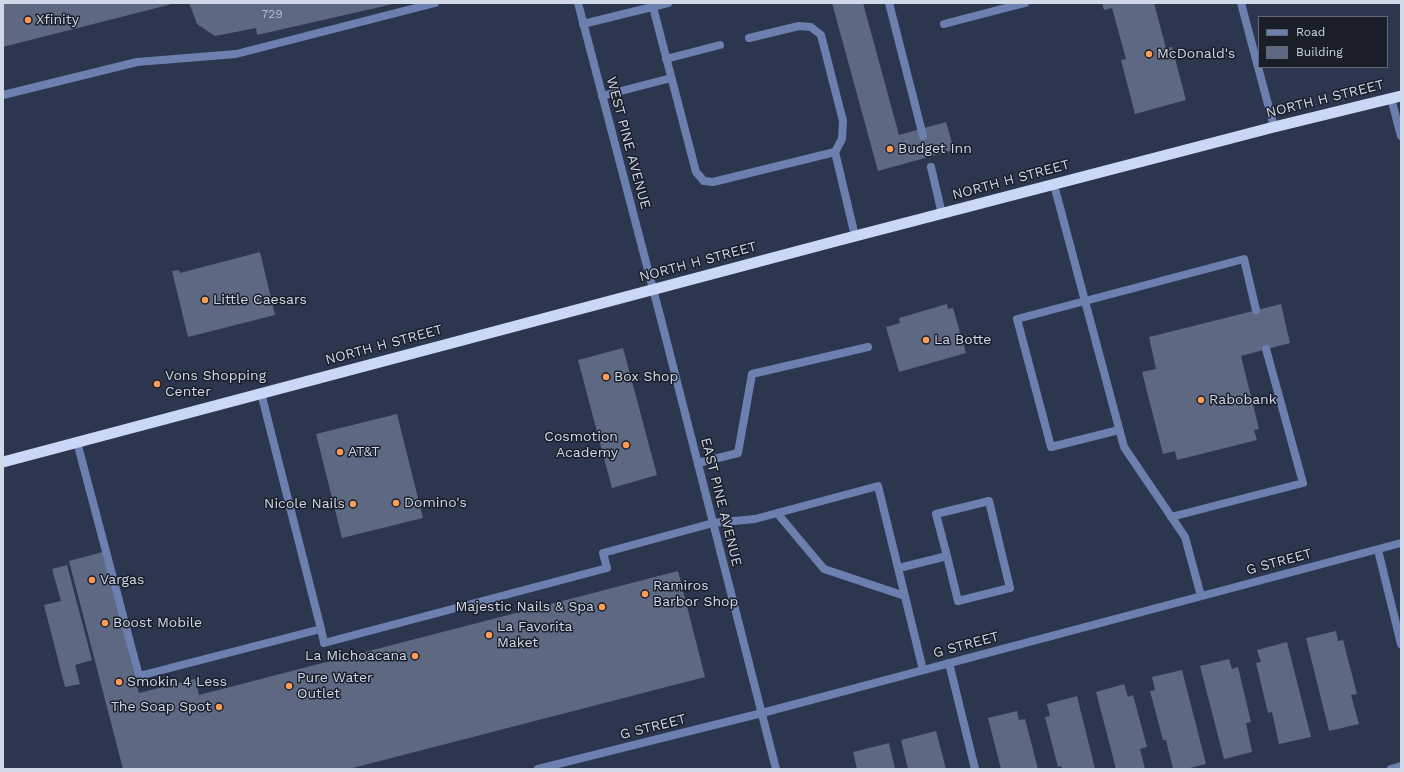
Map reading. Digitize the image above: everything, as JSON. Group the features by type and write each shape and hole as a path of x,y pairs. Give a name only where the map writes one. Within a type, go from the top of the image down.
{"highway":[{"name":"NORTH H STREET","path":"3,462 653,289 1274,127 1396,97"}],"street":[{"path":"3,95 137,62 236,54 435,3"},
{"name":"WEST PINE AVENUE","path":"578,3 653,289"},
{"path":"583,24 668,3"},
{"path":"889,3 923,136"},
{"path":"944,24 1025,3"},
{"path":"1241,3 1258,67"},
{"path":"653,7 696,172 704,181 713,182 835,152"},
{"path":"749,38 799,26 811,26 821,35 843,121 842,139 835,152 856,236"},
{"path":"666,59 720,45"},
{"path":"1258,68 1274,127"},
{"path":"602,96 671,78"},
{"path":"1396,97 1401,136"},
{"path":"931,168 942,214"},
{"path":"1054,184 1124,447 1185,537 1201,596"},
{"path":"1119,430 1051,448 1017,319 1244,259 1256,310"},
{"name":"EAST PINE AVENUE","path":"653,289 776,769"},
{"path":"698,463 738,453 752,374 868,347"},
{"path":"1171,517 1303,483 1266,349"},
{"path":"261,393 324,643 607,568 603,553 713,523 755,519 878,486 923,670"},
{"path":"77,442 139,676 321,629"},
{"path":"989,501 1010,588 958,600 947,556 936,514 989,501"},
{"path":"777,513 824,569 905,596"},
{"name":"G STREET","path":"538,769 762,713 1401,544"},
{"path":"1378,550 1401,644"},
{"path":"898,568 947,556"},
{"path":"949,663 975,769"},
{"path":"1391,769 1401,766"}],"building":[{"path":"3,3 171,3 172,4 3,47"},
{"path":"189,3 393,4 257,35 256,28 215,36 197,24"},
{"path":"832,3 863,3 899,135 946,122 954,150 878,171"},
{"name":"McDonald's","path":"1102,3 1154,3 1166,48 1172,47 1186,100 1135,114 1121,60 1126,59 1112,8 1104,10"},
{"path":"260,252 275,315 188,337 172,271 179,270 180,273"},
{"name":"La Botte","path":"947,304 948,309 953,308 966,353 899,372 886,327 900,323 899,318"},
{"name":"Rabobank","path":"1281,304 1290,343 1241,356 1259,429 1254,430 1257,440 1177,460 1175,451 1163,454 1142,372 1156,369 1149,337"},
{"path":"623,348 657,475 612,488 578,360"},
{"path":"397,414 423,518 342,538 316,434"},
{"path":"103,552 139,693 195,679 199,695 678,571 705,677 349,769 123,769 69,561"},
{"path":"67,565 92,660 75,665 80,684 65,687 44,605 61,601 52,569"},
{"path":"1336,631 1338,641 1343,640 1357,694 1351,695 1359,724 1329,731 1306,638"},
{"path":"1287,642 1311,737 1279,744 1272,712 1268,713 1256,663 1261,662 1257,650"},
{"path":"1229,659 1232,669 1238,667 1251,722 1246,723 1252,752 1224,759 1200,666"},
{"path":"1182,670 1206,764 1186,769 1173,769 1166,740 1163,740 1150,691 1155,690 1152,677"},
{"path":"1124,684 1128,697 1133,695 1147,747 1140,749 1145,769 1116,769 1096,692"},
{"path":"1077,696 1095,769 1062,769 1061,766 1058,767 1045,717 1050,716 1047,704"},
{"path":"1017,711 1019,720 1025,719 1038,769 1001,769 988,718"},
{"path":"936,731 946,769 908,769 901,740"},
{"path":"889,743 895,769 857,769 853,752"}],"place":[{"name":"Xfinity","path":"28,20"},
{"name":"McDonald's","path":"1149,54"},
{"name":"Budget Inn","path":"890,149"},
{"name":"Little Caesars","path":"205,300"},
{"name":"La Botte","path":"926,340"},
{"name":"Box Shop","path":"606,377"},
{"name":"Vons Shopping Center","path":"157,384"},
{"name":"Rabobank","path":"1201,400"},
{"name":"Cosmotion Academy","path":"626,445"},
{"name":"AT&T","path":"340,452"},
{"name":"Domino's","path":"396,503"},
{"name":"Nicole Nails","path":"353,504"},
{"name":"Vargas","path":"92,580"},
{"name":"Ramiros Barbor Shop","path":"645,594"},
{"name":"Majestic Nails & Spa","path":"602,607"},
{"name":"Boost Mobile","path":"105,623"},
{"name":"La Favorita Maket","path":"489,635"},
{"name":"La Michoacana","path":"415,656"},
{"name":"Smokin 4 Less","path":"119,682"},
{"name":"Pure Water Outlet","path":"289,686"},
{"name":"The Soap Spot","path":"219,707"}]}
